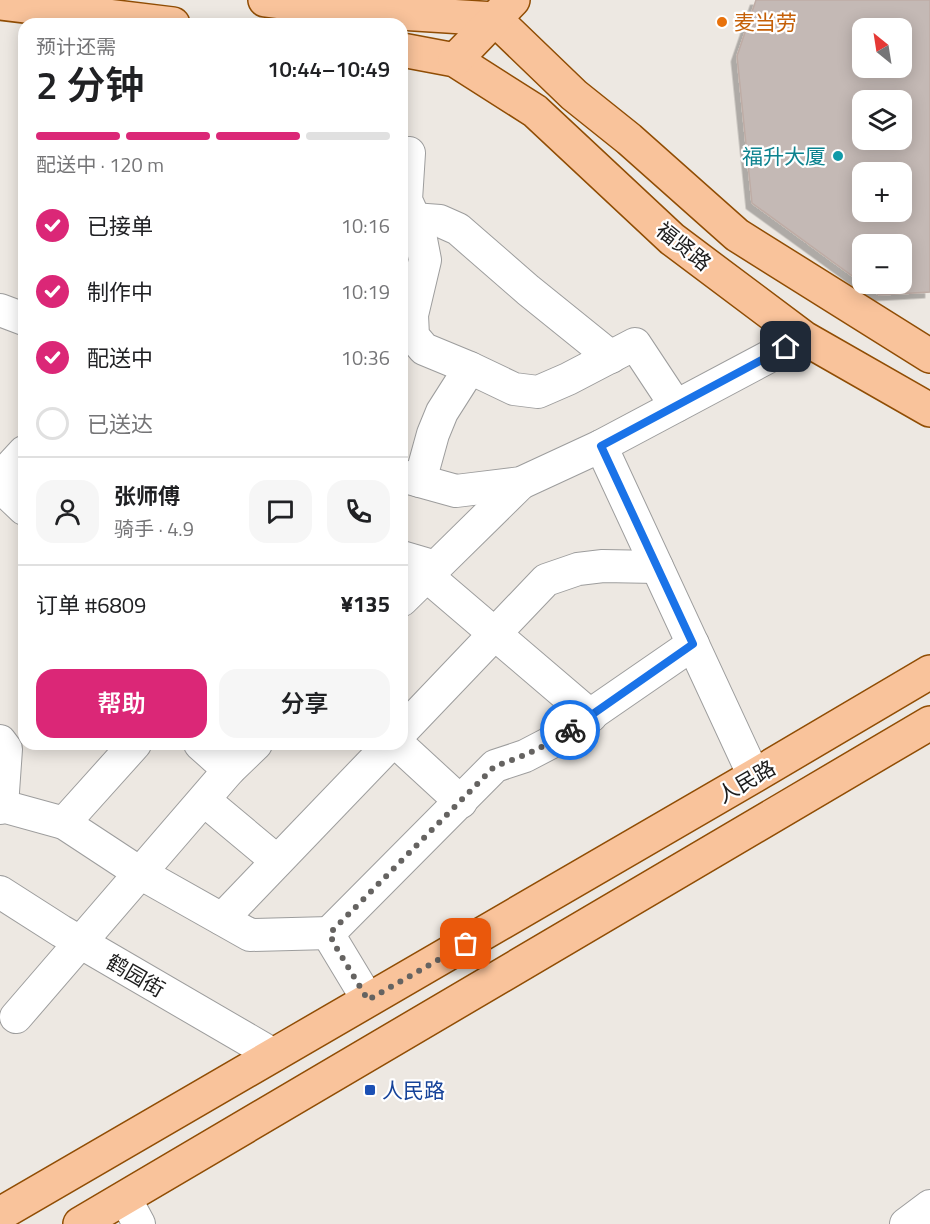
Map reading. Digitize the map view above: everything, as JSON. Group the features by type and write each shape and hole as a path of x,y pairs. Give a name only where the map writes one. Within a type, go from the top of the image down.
{"main road":[{"path":"265,0 336,9 500,6"},
{"path":"0,3 124,18"},
{"path":"455,60 500,6"},
{"name":"福贤路","path":"500,6 574,95 629,139 737,235 930,356"},
{"path":"450,8 455,60"},
{"path":"408,51 455,60"},
{"name":"福贤路","path":"455,60 535,111 672,239 804,338 930,410"},
{"name":"人民路","path":"0,1214 930,672"},
{"name":"人民路","path":"80,1224 132,1211 930,723"}],"street":[{"path":"408,169 409,153"},
{"path":"408,205 419,229 425,260 412,315 412,336 424,349 514,389 538,392 635,344 676,406"},
{"path":"413,219 440,221 458,230 611,357"},
{"path":"0,310 18,317"},
{"path":"470,368 442,412 411,479 456,491 521,483 601,446 804,338"},
{"path":"601,446 754,776"},
{"path":"0,478 18,458"},
{"path":"408,594 521,483"},
{"path":"0,486 18,503"},
{"path":"408,560 431,571 495,634 591,716"},
{"path":"408,725 546,580 578,569 603,566 657,567"},
{"path":"10,740 1,807 64,823 140,873 250,935 330,933 495,766 525,756 548,744 693,644"},
{"path":"64,823 130,750"},
{"path":"207,750 229,770"},
{"path":"16,1017 229,770 250,750"},
{"path":"222,919 384,750"},
{"path":"405,750 461,802"},
{"path":"204,800 277,861"},
{"name":"鹤园街","path":"6,907 80,942 274,1055"},
{"path":"330,933 333,942 368,1000"},
{"path":"906,1224 930,1206"}],"building":[{"name":"福升大厦","path":"756,0 930,0 930,292 912,293 912,234 852,234 852,276 752,203 737,56"}],"way so far":[{"path":"466,944 368,1000 333,942 330,933 495,766 525,756 570,730"}],"place":[{"name":"麦当劳","path":"722,22"},
{"name":"福升大厦","path":"838,156"},
{"name":"人民路","path":"370,1090"}],"route":[{"path":"570,730 693,644 601,446 786,347"}]}
